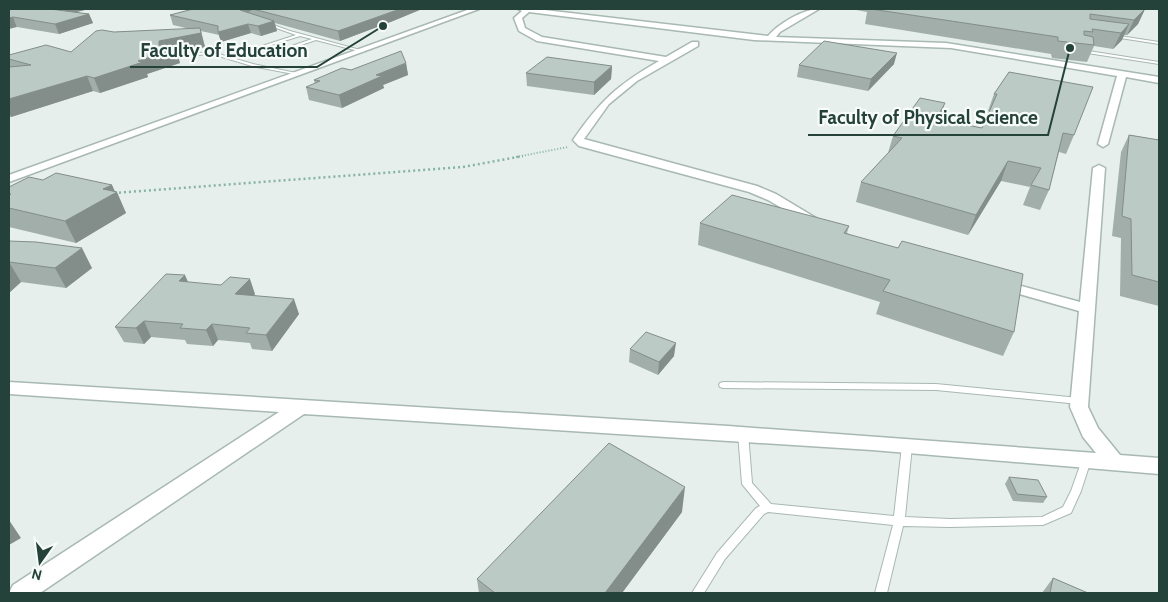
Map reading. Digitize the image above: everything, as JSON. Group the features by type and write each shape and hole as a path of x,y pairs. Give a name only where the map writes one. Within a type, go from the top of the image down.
{"street":[{"path":"9,179 476,9"},
{"path":"667,60 540,39 522,29 518,18 524,9 731,36 956,46"},
{"path":"770,39 777,30 816,9"},
{"path":"898,37 1159,80"},
{"path":"695,44 634,79 606,102 578,140 583,144 753,189 772,197 823,228"},
{"path":"1102,144 1122,75"},
{"path":"1099,168 1079,407 1090,432 1114,462"},
{"path":"989,282 1086,308"},
{"path":"9,388 298,408 743,433 1159,466"},
{"path":"21,593 298,408"}],"lane":[{"path":"262,22 300,35 362,51"},
{"path":"260,48 300,35"},
{"path":"1113,36 1159,43"},
{"path":"275,53 316,39"},
{"path":"1080,50 1159,63"},
{"path":"167,57 212,53 252,65 299,74"},
{"path":"723,384 936,387 1079,401"},
{"path":"743,433 747,484 768,508"},
{"path":"881,593 899,521 907,446"},
{"path":"698,593 720,556 760,511 768,508 899,521 950,523 1043,521 1067,510 1076,491 1086,460"}],"path":[{"path":"113,193 129,194 463,167 583,144"}],"building":[{"path":"9,9 50,9 89,14 55,24 13,17 9,18"},
{"path":"193,9 241,9 274,21 258,26 248,24 218,32 218,26 170,15"},
{"path":"253,9 400,9 338,31"},
{"path":"871,9 1145,9 1134,20 1090,14 1090,19 1129,24 1121,33 1092,29 1093,32 1084,31 1084,35 1093,37 1094,45 1058,41 1058,37"},
{"path":"200,28 201,33 159,41 159,45 175,49 138,61 143,62 94,78 87,76 9,99 9,67 31,65 9,59 9,55 46,45 71,52 96,31 102,30 114,32"},
{"path":"824,41 897,53 871,79 799,65"},
{"path":"401,51 406,63 376,75 382,76 339,95 306,87 320,81 314,80 342,68 351,70"},
{"path":"547,57 612,66 594,82 526,73"},
{"path":"1009,72 1093,87 1074,135 1063,133 1049,190 1031,185 1041,168 1008,161 976,215 861,182 902,138 893,136 920,98 945,103 936,119 982,128 997,94 994,94"},
{"path":"1129,135 1159,140 1159,282 1132,275 1131,219 1122,216"},
{"path":"56,173 112,185 103,189 117,192 65,221 9,208 9,196 11,194 9,194 9,187 29,177 43,180"},
{"path":"732,195 849,226 844,233 898,248 902,241 1023,274 1014,332 883,291 890,280 700,223"},
{"path":"9,241 36,242 82,248 55,268 9,262"},
{"path":"166,274 185,275 179,281 221,285 230,277 250,279 235,294 294,299 266,335 246,333 250,328 212,324 206,330 180,328 183,324 144,321 136,328 115,327"},
{"path":"646,332 676,343 659,362 630,349"},
{"path":"609,443 685,487 605,593 495,593 477,579"},
{"path":"1009,477 1038,480 1047,497 1017,494"},
{"path":"1053,578 1088,593 1050,593"}],"place":[{"name":"Faculty of Education","path":"383,26"},
{"name":"Faculty of Physical Science","path":"1070,48"}]}
